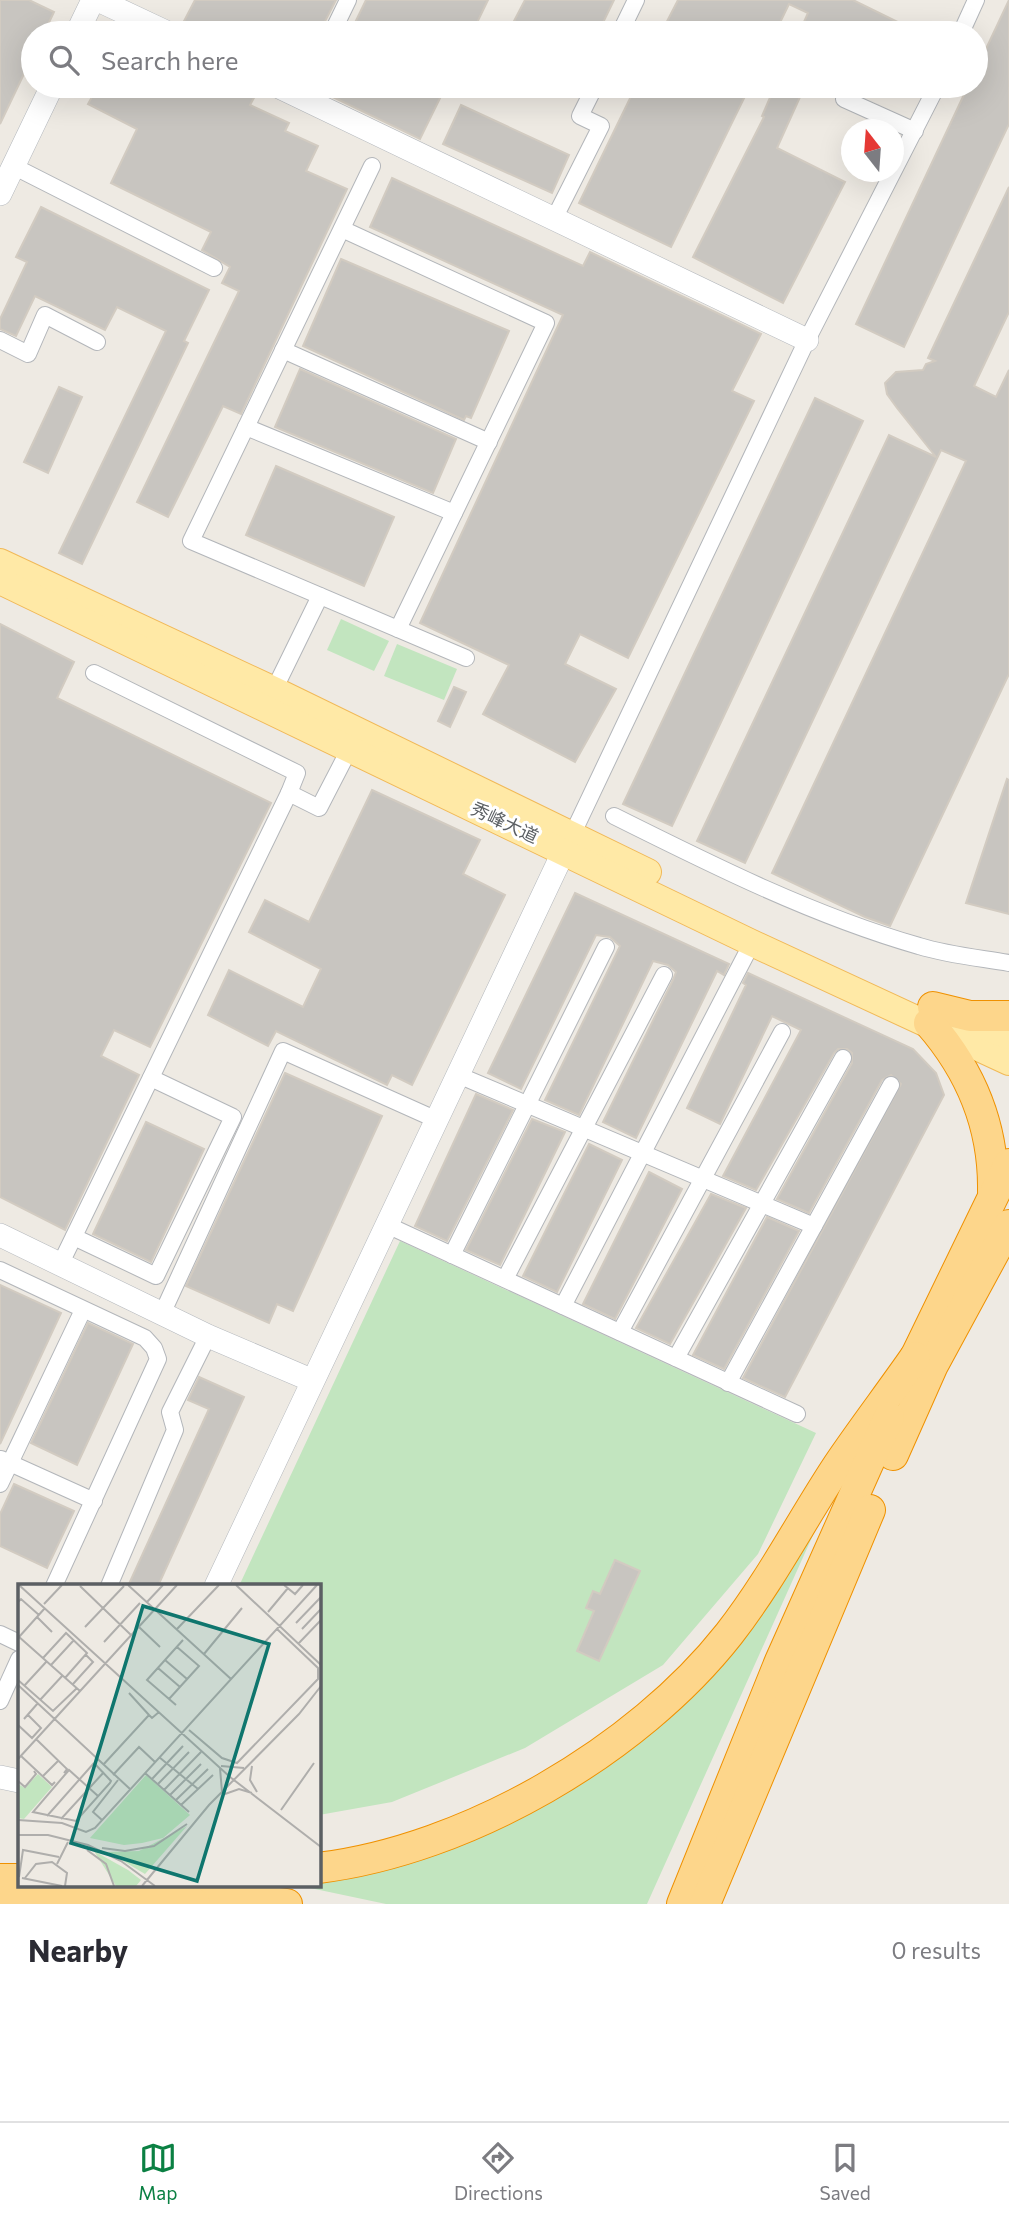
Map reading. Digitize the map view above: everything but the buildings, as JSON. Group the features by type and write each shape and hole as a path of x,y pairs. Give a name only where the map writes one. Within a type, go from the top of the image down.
{"highway":[{"path":"931,1015 1009,1016"},
{"path":"931,1015 977,1097 989,1135 993,1195"},
{"path":"682,1904 780,1661 915,1357 1009,1164"},
{"path":"705,1904 799,1673 933,1365 1009,1225"},
{"path":"320,1868 415,1845 480,1821 542,1790 615,1744 670,1699 728,1635 778,1566 838,1466 915,1357"},
{"path":"0,1879 18,1879"},
{"path":"152,1886 287,1904"},
{"path":"0,1902 125,1899 195,1904"}],"main road":[{"name":"秀峰大道","path":"0,562 274,690 568,842 752,943 931,1015 1009,1036"},
{"name":"秀峰大道","path":"0,581 350,748 568,842 768,933 931,1015 1009,1062"}],"street":[{"path":"83,21 93,0"},
{"path":"99,0 143,21"},
{"path":"338,21 348,0"},
{"path":"626,21 636,0"},
{"path":"966,21 976,0"},
{"path":"0,194 46,98"},
{"path":"317,98 554,219 807,340"},
{"path":"554,219 601,126 580,116 589,98"},
{"path":"217,1584 311,1380 807,340 931,98"},
{"path":"844,99 915,131"},
{"path":"13,166 214,268"},
{"path":"372,166 191,541 466,658"},
{"path":"342,229 546,323 398,629"},
{"path":"0,340 28,354 45,316 97,342"},
{"path":"283,350 489,442"},
{"path":"246,428 454,513"},
{"path":"274,690 320,596"},
{"path":"60,1265 297,773 94,673"},
{"path":"289,793 319,808 350,748"},
{"path":"614,816 826,914 920,947 1009,963"},
{"path":"563,1306 752,943"},
{"path":"452,1255 606,947"},
{"path":"505,1279 664,975"},
{"path":"620,1332 782,1032"},
{"path":"162,1314 283,1051 437,1120"},
{"path":"676,1358 844,1058"},
{"path":"458,1075 814,1226"},
{"path":"74,1237 156,1276 233,1117 151,1078"},
{"path":"728,1382 891,1085"},
{"path":"387,1225 797,1414"},
{"path":"1,1238 208,1336 311,1380"},
{"path":"0,1270 145,1338 154,1348 158,1359 55,1584"},
{"path":"0,1484 5,1461 83,1310"},
{"path":"110,1584 175,1430 170,1412 208,1336"},
{"path":"5,1461 94,1501"},
{"path":"0,1634 18,1643"},
{"path":"0,1701 18,1661"},
{"path":"0,1777 18,1781"}],"green space":[{"path":"341,619 389,641 374,671 327,650"},
{"path":"397,644 457,669 444,700 384,676"},
{"path":"400,1241 816,1433 758,1554 663,1665 525,1748 392,1802 320,1815 320,1584 240,1584"},
{"path":"818,1524 647,1904 386,1904 301,1886 320,1886 320,1880 581,1774"}]}
